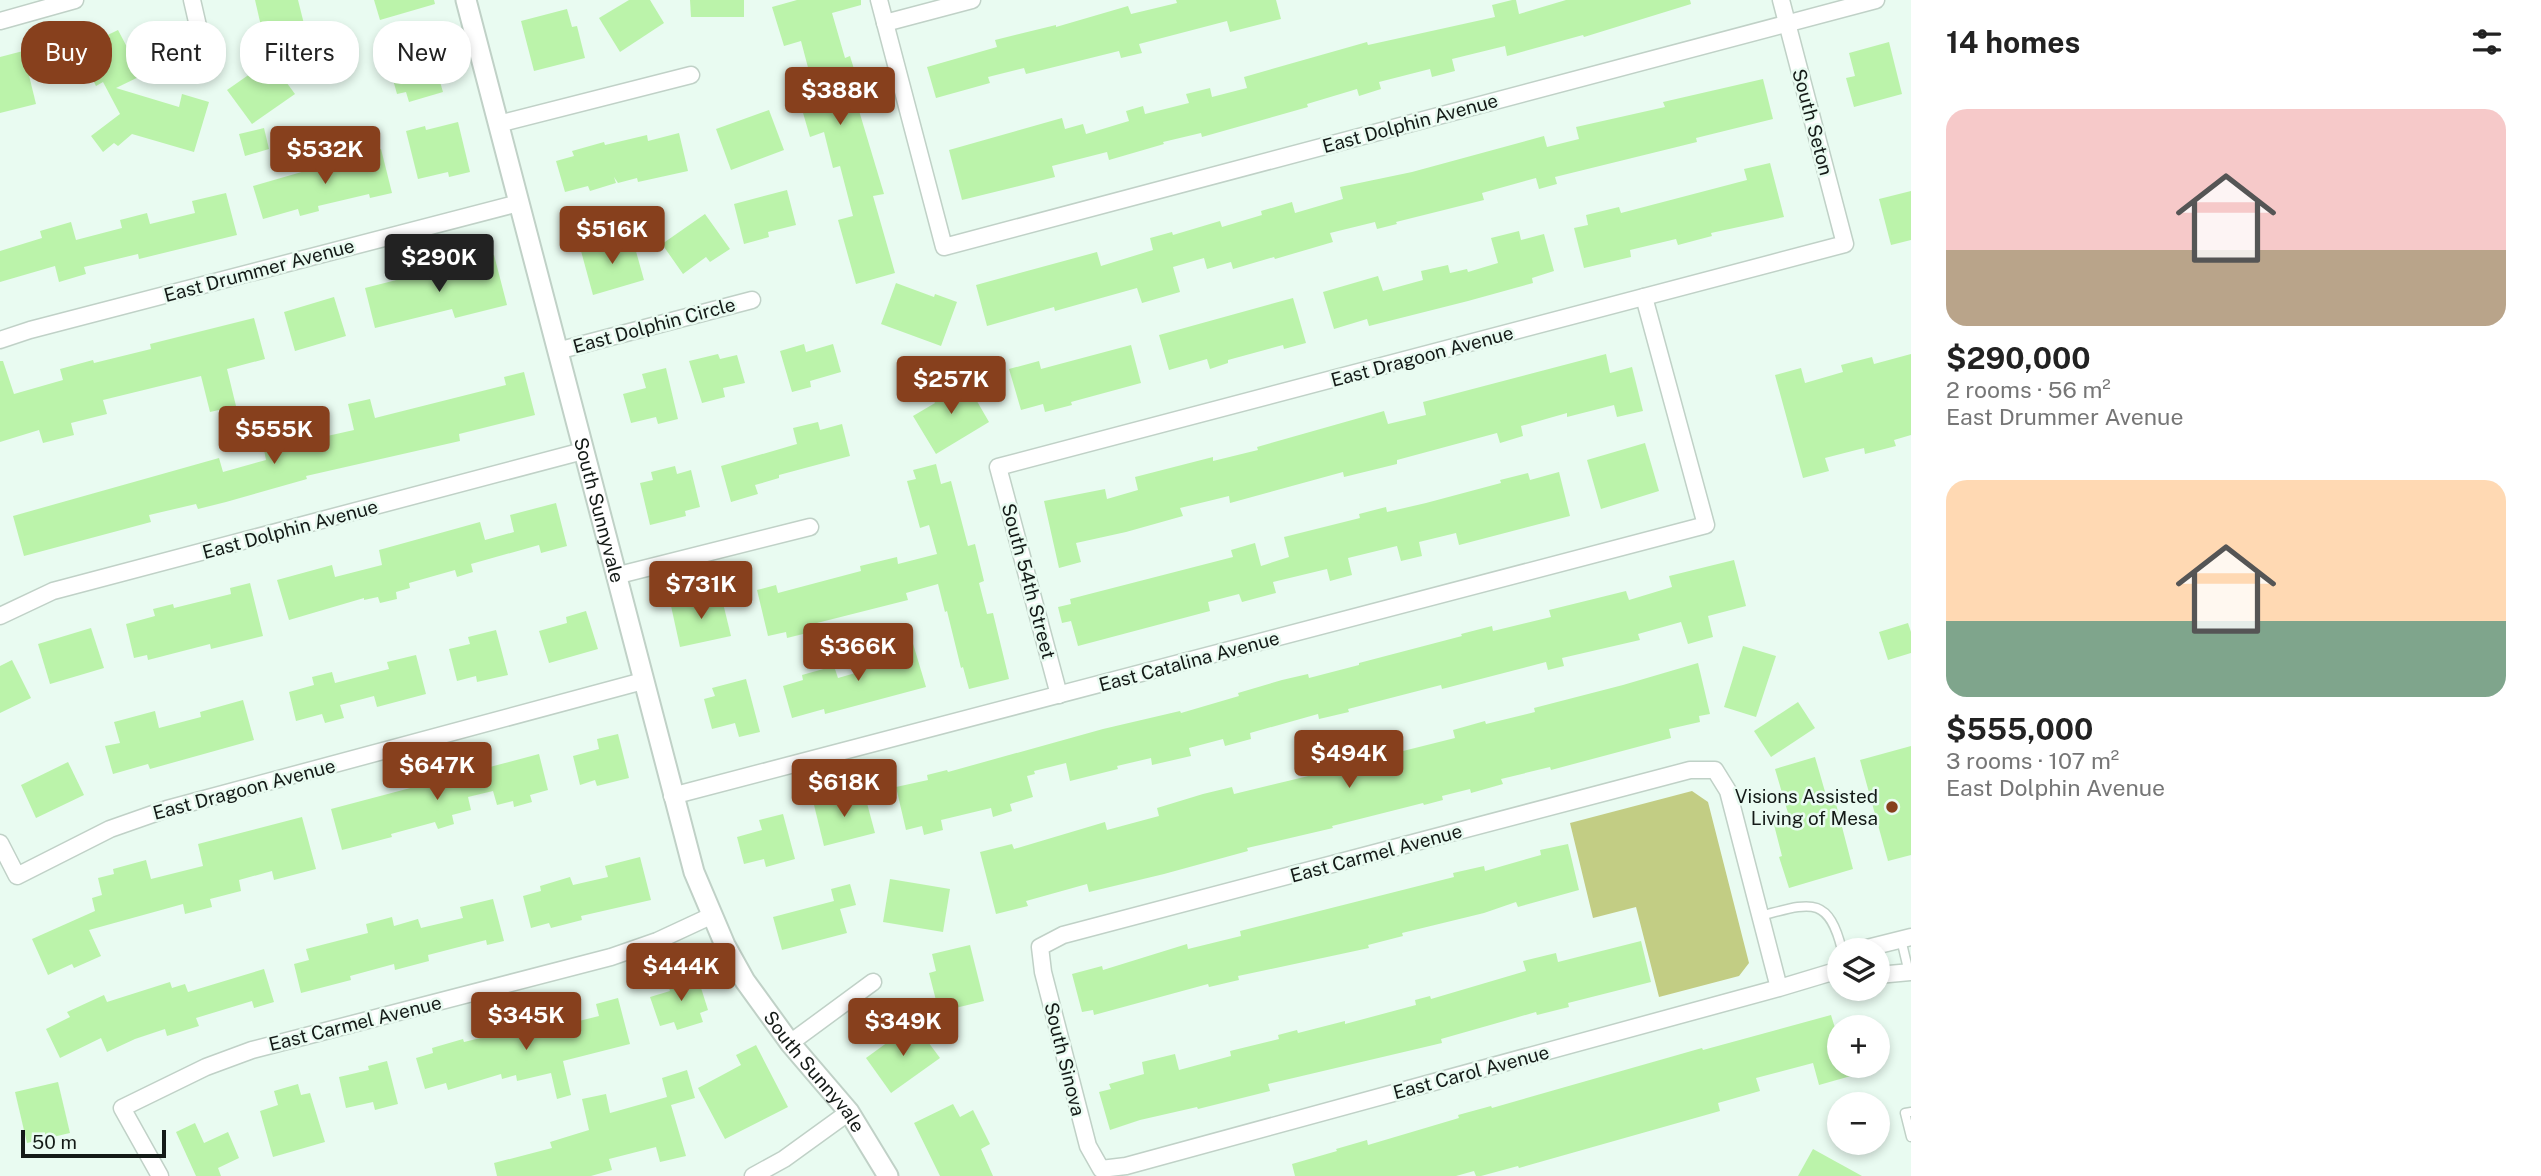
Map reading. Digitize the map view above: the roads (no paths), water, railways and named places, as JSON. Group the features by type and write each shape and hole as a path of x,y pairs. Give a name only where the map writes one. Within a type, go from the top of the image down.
{"street":[{"path":"0,21 75,0"},
{"path":"192,0 197,21"},
{"name":"South Sunnyvale","path":"466,0 694,872 725,945 745,981 790,1043 849,1112 888,1176"},
{"path":"879,0 885,23 972,0"},
{"name":"South Seton","path":"1781,0 1845,244"},
{"name":"East Dolphin Avenue","path":"885,23 944,247 1877,0"},
{"path":"498,124 691,75"},
{"name":"East Drummer Avenue","path":"0,340 519,202"},
{"name":"East Dragoon Avenue","path":"999,467 1845,244"},
{"name":"East Catalina Avenue","path":"672,796 1706,525 1644,297"},
{"name":"East Dolphin Circle","path":"557,351 752,300"},
{"name":"East Dolphin Avenue","path":"0,616 53,592 583,451"},
{"name":"South 54th Street","path":"999,467 1059,695"},
{"path":"615,576 810,527"},
{"name":"East Dragoon Avenue","path":"0,843 17,876 110,829 167,809 643,681"},
{"name":"East Carmel Avenue","path":"1040,947 1063,935 1690,770 1714,769 1728,791 1760,916"},
{"name":"East Carmel Avenue","path":"160,1176 122,1108 206,1066 252,1050 611,957 657,941 713,915"},
{"path":"1760,916 1779,988"},
{"name":"South Sinova","path":"1040,947 1043,972 1088,1146 1101,1169"},
{"path":"1890,974 1910,973"},
{"name":"East Carol Avenue","path":"1101,1169 1139,1162 1827,974"},
{"path":"790,1043 873,982"},
{"path":"753,1176 784,1159 849,1112"}],"lane":[{"path":"1760,916 1805,905 1825,912 1836,927 1839,938"},
{"path":"1906,938 1910,973"},
{"path":"1911,1112 1905,1113 1911,1137"}],"place":[{"name":"Visions Assisted Living of Mesa","path":"1892,807"}]}
